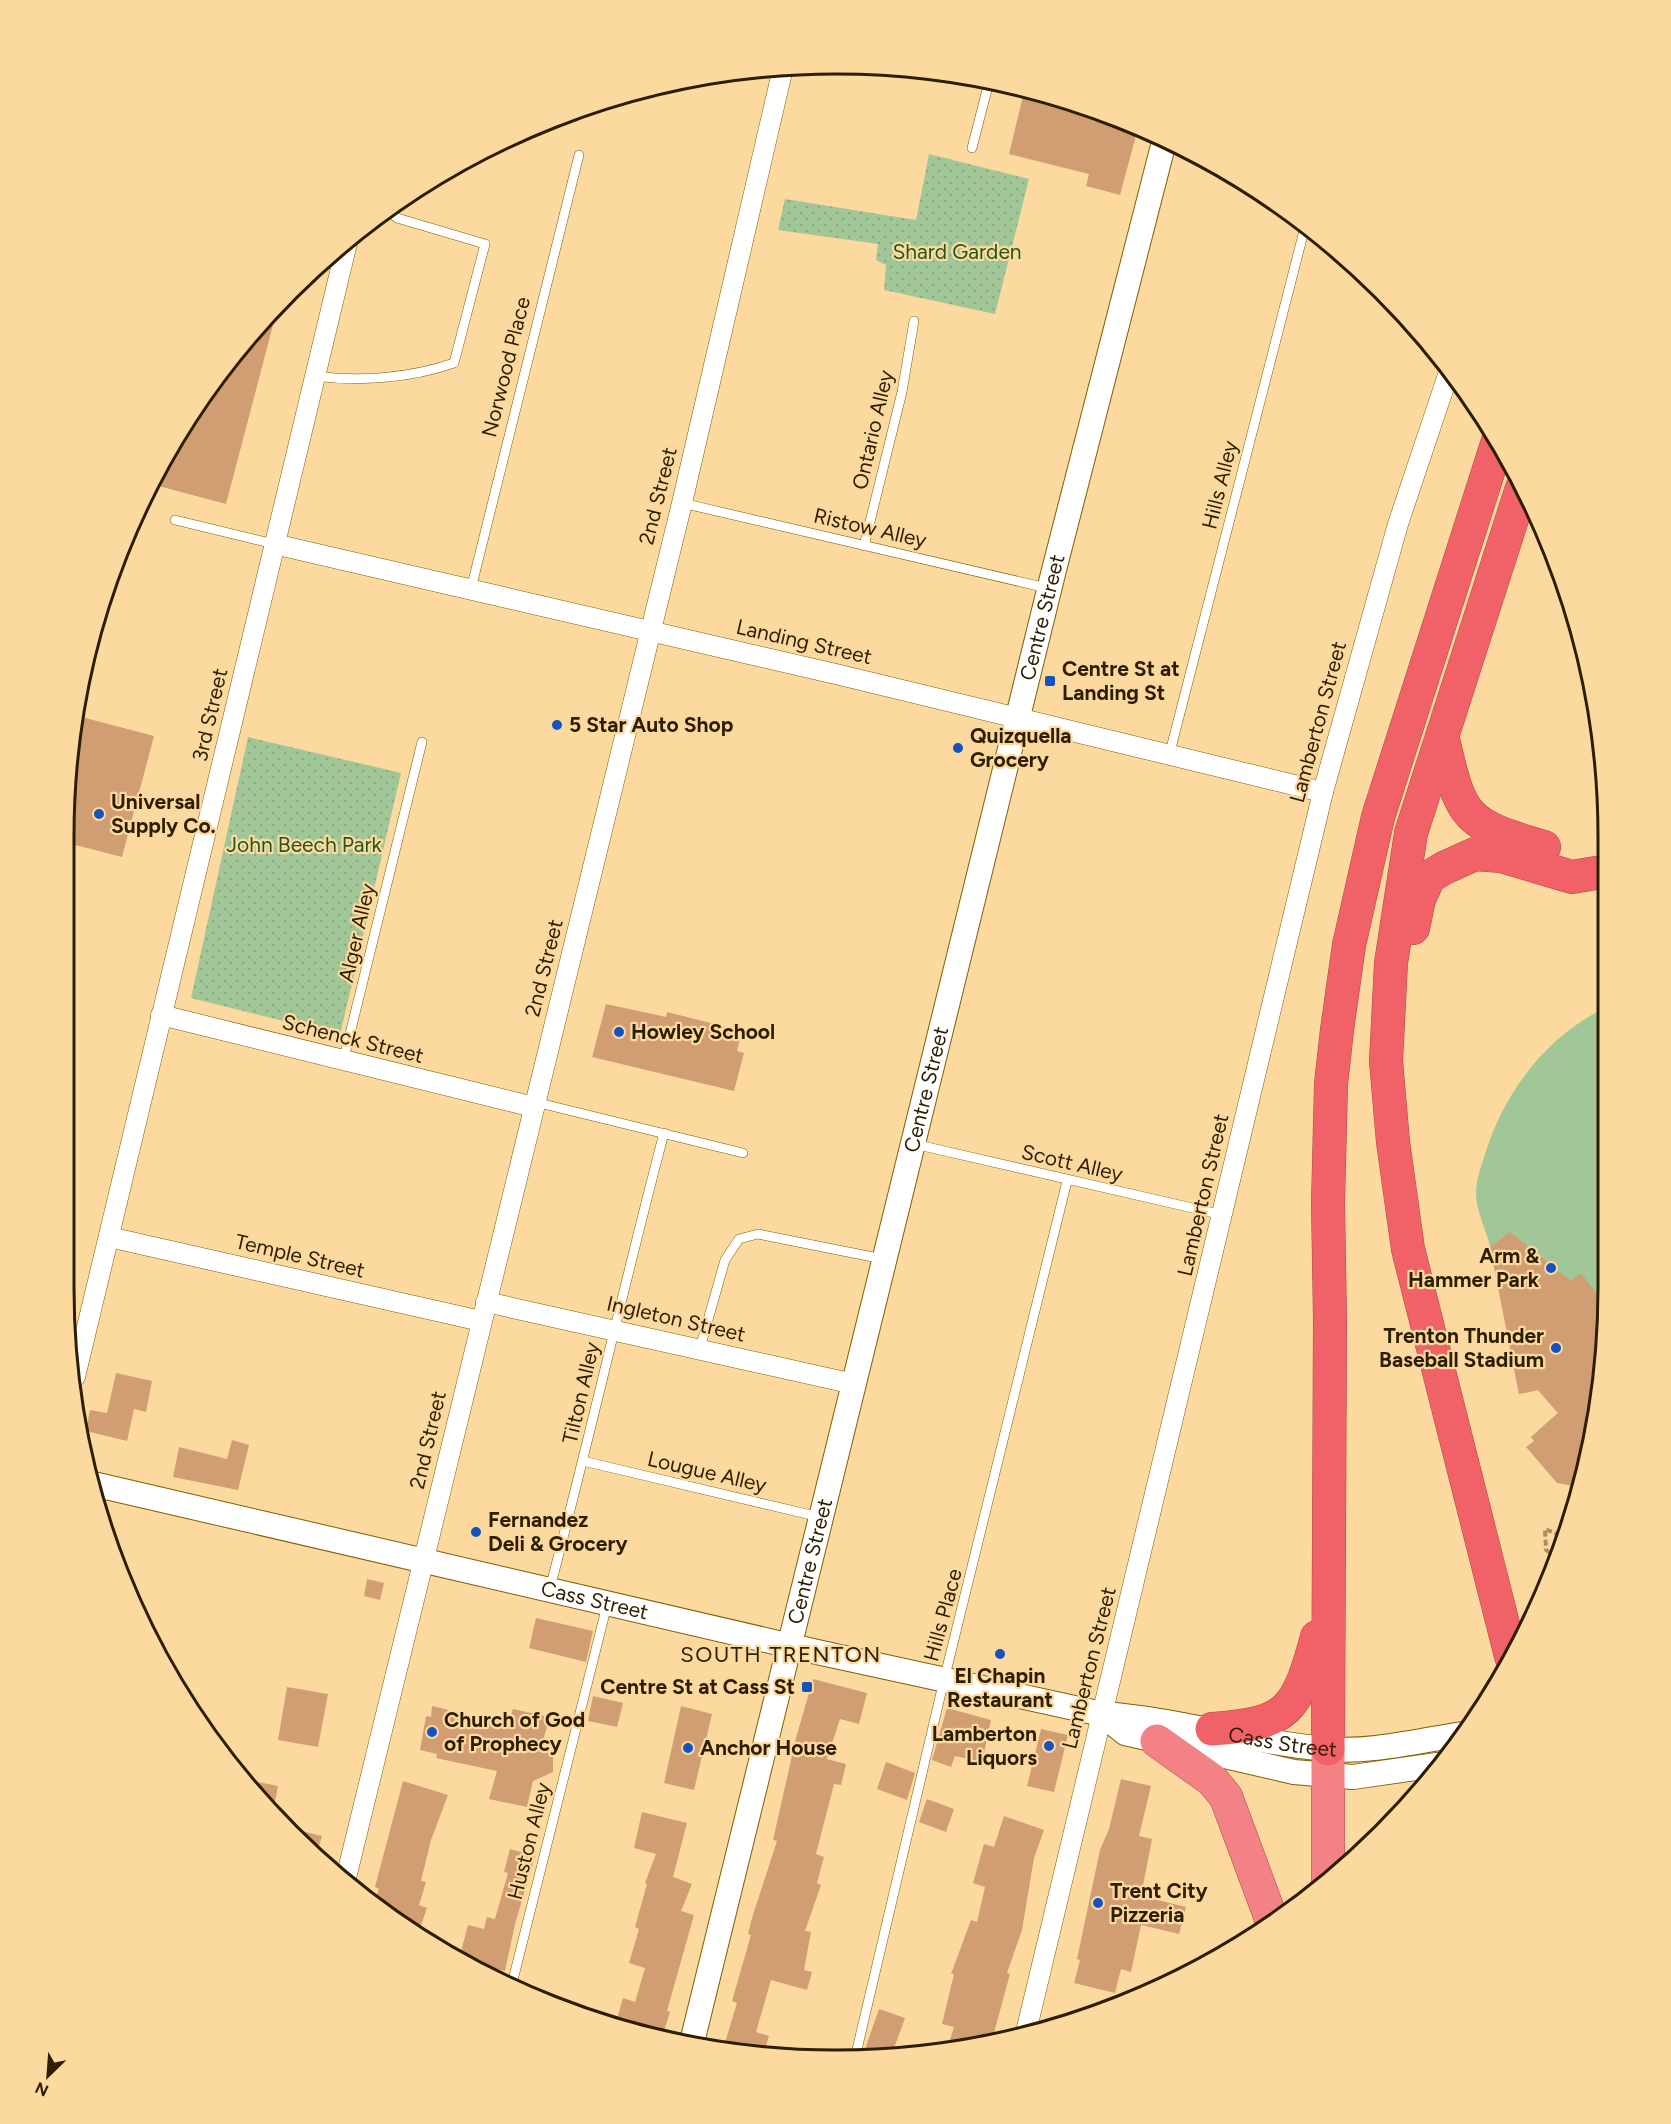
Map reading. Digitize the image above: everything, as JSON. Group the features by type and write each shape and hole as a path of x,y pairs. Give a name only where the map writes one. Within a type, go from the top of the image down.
{"highway":[{"path":"1328,1869 1328,1203 1331,1084 1348,945 1378,817 1494,453"},
{"path":"1509,1645 1408,1249 1393,1142 1386,1061 1391,963 1411,833 1519,498"},
{"path":"1386,1061 1404,1010 1410,945 1419,899 1430,878 1444,867 1475,854 1501,856 1572,877 1596,873 1579,858 1511,837 1473,819 1460,804 1443,738"},
{"path":"1212,1729 1251,1727 1267,1722 1283,1713 1296,1697 1305,1678 1328,1595"},
{"path":"1501,1609 1515,1633"},
{"path":"1158,1741 1212,1780 1226,1797 1269,1915"}],"street":[{"name":"2nd Street","path":"347,1873 682,503 781,75"},
{"name":"Centre Street","path":"693,2037 1050,589 1163,147"},
{"name":"3rd Street","path":"78,1366 344,254"},
{"name":"Lamberton Street","path":"1027,2026 1323,792 1398,524 1446,380"},
{"name":"Landing Street","path":"274,544 650,630 1323,792"},
{"name":"Schenck Street","path":"161,1015 343,1062 534,1105"},
{"name":"Temple Street","path":"109,1237 481,1321"},
{"name":"Ingleton Street","path":"486,1302 854,1384"},
{"name":"Cass Street","path":"99,1485 944,1680 1102,1714 1144,1717 1212,1729 1329,1763 1378,1774 1428,1766"},
{"name":"Cass Street","path":"1102,1714 1125,1732 1294,1772 1386,1746 1452,1736"}],"lane":[{"path":"972,148 988,89"},
{"name":"Norwood Place","path":"471,589 579,155"},
{"path":"314,376 338,379 427,373 453,363 485,243 394,215"},
{"name":"Hills Alley","path":"1169,756 1303,234"},
{"name":"Ontario Alley","path":"864,546 902,392 914,321"},
{"name":"Ristow Alley","path":"682,503 1050,589"},
{"path":"176,520 274,544"},
{"name":"Alger Alley","path":"343,1062 422,742"},
{"name":"Schenck Street","path":"534,1105 664,1133 743,1153"},
{"name":"Tilton Alley","path":"549,1590 664,1133"},
{"name":"Scott Alley","path":"914,1144 1223,1215"},
{"name":"Hills Place","path":"857,2050 944,1680 1067,1181"},
{"path":"700,1348 725,1260 739,1239 758,1234 885,1260"},
{"name":"Lougue Alley","path":"583,1461 822,1518"},
{"name":"Huston Alley","path":"513,1979 608,1603"}],"path":[{"path":"1550,1553 1546,1550 1545,1529 1557,1534"}],"green space":[{"name":"Shard Garden","path":"929,154 1029,179 995,314 884,290 886,265 876,260 878,244 778,230 785,199 916,220"},
{"name":"John Beech Park","path":"248,737 401,773 340,1035 191,998"},
{"name":"Arm & Hammer Park","path":"1598,1012 1598,1288 1591,1388 1572,1486 1531,1437 1558,1413 1538,1390 1519,1394 1490,1246 1476,1200 1476,1189 1493,1131 1516,1088 1547,1049 1585,1019"}],"building":[{"path":"1023,97 1080,114 1136,136 1120,195 1086,186 1089,174 1009,154"},
{"path":"274,321 226,504 159,486 202,412 231,372"},
{"name":"Universal Supply Co.","path":"83,717 154,736 122,857 74,845 75,786"},
{"path":"606,1004 666,1017 667,1012 742,1031 737,1051 744,1053 734,1091 592,1057"},
{"name":"Trenton Thunder Baseball Stadium","path":"1510,1232 1571,1281 1581,1273 1598,1295 1591,1388 1572,1486 1557,1483 1526,1447 1534,1441 1531,1437 1558,1413 1538,1390 1519,1394 1490,1247"},
{"path":"116,1373 152,1381 146,1412 134,1409 127,1441 87,1431 90,1410 107,1413"},
{"path":"232,1440 249,1445 238,1490 173,1477 179,1447 227,1459"},
{"path":"367,1579 384,1583 380,1600 364,1596"},
{"path":"536,1618 593,1631 586,1662 529,1648"},
{"path":"813,1679 867,1693 859,1724 840,1719 827,1759 846,1764 841,1785 834,1784 816,1854 824,1857 817,1883 821,1885 805,1931 811,1932 804,1970 812,1972 807,1990 771,1980 756,2032 769,2036 766,2047 725,2042 737,2003 732,2001 751,1935 748,1934 752,1918 777,1841 773,1840 796,1738"},
{"path":"287,1687 328,1694 318,1747 278,1740"},
{"path":"593,1696 623,1703 617,1727 588,1721"},
{"path":"432,1706 508,1724 513,1709 550,1717 541,1747 553,1756 553,1772 533,1781 527,1807 489,1799 497,1771 436,1758 437,1754 420,1750 426,1716 431,1717"},
{"name":"Anchor House","path":"681,1706 712,1714 694,1790 664,1783"},
{"path":"947,1708 991,1720 982,1762 955,1756 951,1767 932,1760"},
{"path":"1041,1729 1068,1735 1054,1792 1027,1786"},
{"path":"886,1762 915,1773 907,1800 877,1789"},
{"path":"1121,1779 1151,1786 1139,1836 1152,1839 1141,1896 1186,1907 1179,1934 1141,1925 1131,1972 1121,1969 1115,1993 1074,1983 1100,1850 1109,1829"},
{"path":"403,1781 448,1795 431,1840 421,1881 426,1882 419,1905 427,1908 420,1927 376,1896 379,1889 375,1887"},
{"path":"255,1782 278,1786 275,1803"},
{"path":"927,1799 954,1809 946,1832 919,1822"},
{"path":"642,1812 687,1823 673,1877 692,1884 681,1911 694,1915 667,2011 670,2012 664,2031 617,2018 623,1998 635,2002 645,1968 629,1963 639,1929 635,1927 647,1884 645,1883 656,1854 634,1848"},
{"path":"1004,1816 1044,1830 1034,1858 1022,1930 1007,1973 1010,1974 994,2034 949,2042 954,2027 942,2024 954,1974 951,1974 971,1920 977,1922 985,1887 973,1883 984,1844 994,1847"},
{"path":"301,1831 322,1836 319,1847"},
{"path":"510,1849 535,1856 515,1924 505,1971 488,1967 461,1952 468,1925 484,1929 487,1917 495,1919 508,1873 504,1872"},
{"path":"879,2009 905,2018 894,2048 865,2049"}],"place":[{"name":"Centre St at Landing St","path":"1050,681"},
{"name":"5 Star Auto Shop","path":"557,725"},
{"name":"Quizquella Grocery","path":"958,748"},
{"name":"Universal Supply Co.","path":"99,814"},
{"name":"Howley School","path":"619,1032"},
{"name":"Arm & Hammer Park","path":"1551,1268"},
{"name":"Trenton Thunder Baseball Stadium","path":"1556,1348"},
{"name":"Fernandez Deli & Grocery","path":"476,1532"},
{"name":"El Chapin Restaurant","path":"1000,1654"},
{"name":"Centre St at Cass St","path":"807,1687"},
{"name":"Church of God of Prophecy","path":"432,1732"},
{"name":"Lamberton Liquors","path":"1049,1746"},
{"name":"Anchor House","path":"688,1748"},
{"name":"Trent City Pizzeria","path":"1098,1903"}],"district":[{"name":"SOUTH TRENTON","path":"781,1654"}]}
